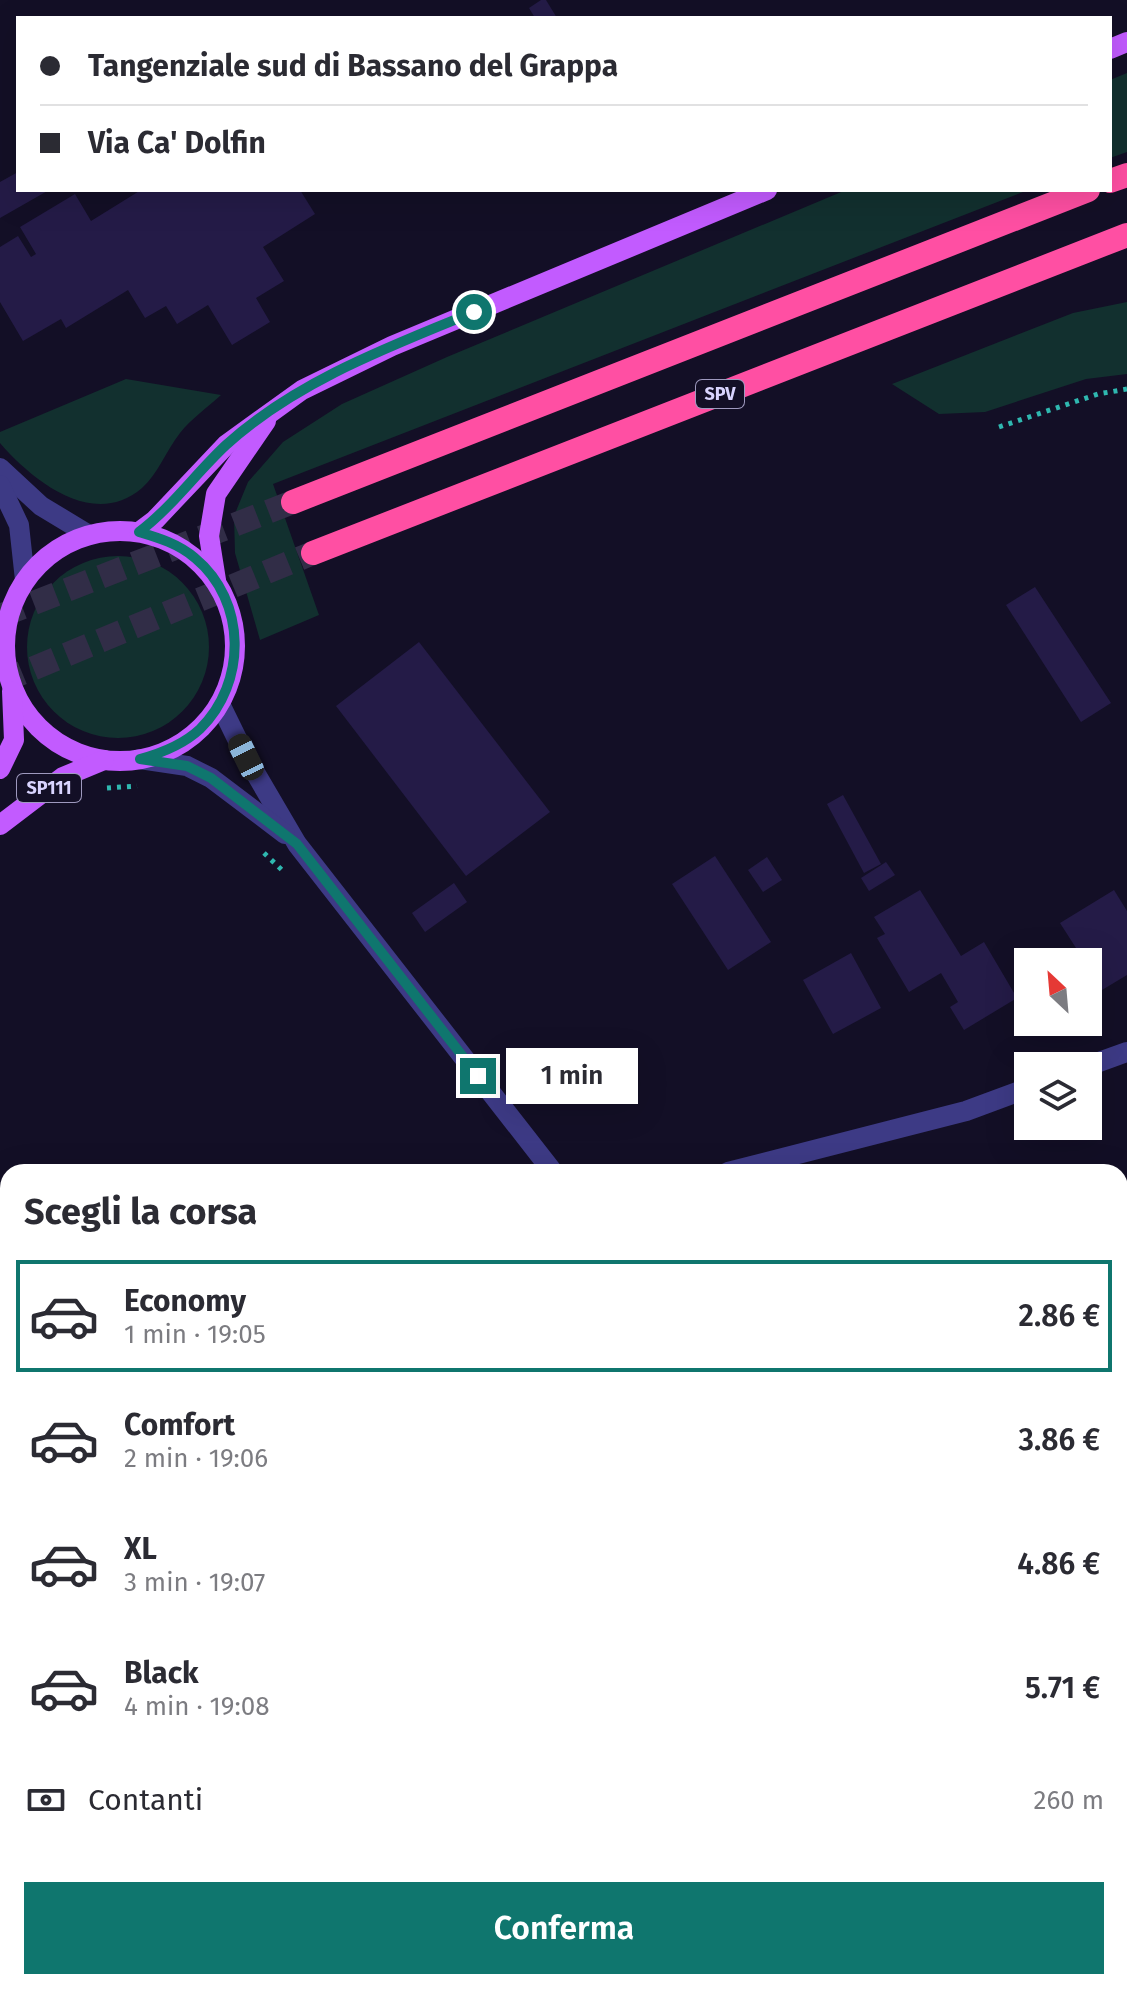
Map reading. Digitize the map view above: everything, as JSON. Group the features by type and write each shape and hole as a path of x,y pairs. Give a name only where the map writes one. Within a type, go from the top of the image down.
{"highway":[{"path":"293,502 1083,192"},
{"name":"SPV","path":"313,553 1127,235"}],"main road":[{"name":"SP111","path":"139,532 155,520 227,444 302,390 392,346 762,192"},
{"name":"SP111","path":"11,687 25,711 46,735 74,752 104,760 140,759 172,749 199,730 220,704 232,675 236,643 230,611 217,582 209,536 216,494 275,408"},
{"name":"SP111","path":"0,769 14,740 5,647 10,612 25,580 53,552 89,535 114,530 139,532 169,541 196,559 217,582"},
{"name":"SP111","path":"0,825 63,777 104,760"}],"street":[{"path":"0,468 41,506 89,535"},
{"path":"0,485 19,525 25,580"},
{"path":"220,704 246,757 297,844 547,1164"},
{"path":"140,759 187,766 211,778 297,844"},
{"path":"1102,1061 1127,1052"},
{"path":"759,1164 966,1111 1014,1093"}],"path":[{"path":"999,427 1098,394 1127,389"},
{"path":"104,789 140,785"},
{"path":"259,848 302,890 328,883"}],"green space":[{"path":"1127,73 1127,152 1112,157 1112,79"},
{"path":"841,192 1023,192 273,484 319,615 260,640 235,553 234,516 248,482 283,442 342,404"},
{"path":"1127,302 1127,374 1086,379 985,412 939,414 892,384 1073,313"},
{"path":"126,379 221,395 180,433 148,482 123,500 104,504 84,502 65,495 29,472 0,443 0,432"},
{"path":"118,556 153,563 182,583 202,612 209,647 202,682 182,711 153,731 118,738 83,731 54,711 34,682 27,647 34,612 54,583 83,563"}],"building":[{"path":"546,0 556,16 534,16 529,8"},
{"path":"16,173 16,192 46,192 0,218 0,182"},
{"path":"138,192 301,192 315,214 263,247 284,281 256,298 270,322 232,345 208,305 177,324 166,306 145,318 128,290 66,328 61,319 23,341 0,302 0,247 18,236 31,257 36,254 20,227 75,194 91,221"},
{"path":"1035,587 1111,703 1081,722 1006,605"},
{"path":"419,642 550,812 466,876 336,706"},
{"path":"843,795 881,864 864,873 827,804"},
{"path":"715,856 771,942 728,970 672,884"},
{"path":"767,857 782,880 763,892 748,870"},
{"path":"886,862 895,875 869,891 861,878"},
{"path":"454,883 467,902 425,932 412,913"},
{"path":"920,890 961,956 984,942 1014,993 1014,1000 964,1030 950,1007 958,1002 941,973 909,992 877,938 885,934 874,917"},
{"path":"1114,890 1127,911 1127,975 1102,990 1102,948 1076,948 1060,923"},
{"path":"851,953 881,1008 833,1034 803,980"}],"tunnel":[{"path":"0,616 293,502"},
{"path":"0,682 313,553"}],"route":[{"path":"474,312 392,346 302,390 227,444 155,520 139,532 169,541 196,559 217,582 230,611 236,643 232,675 220,704 199,730 172,749 140,759 187,766 211,778 297,844 478,1076"}]}
